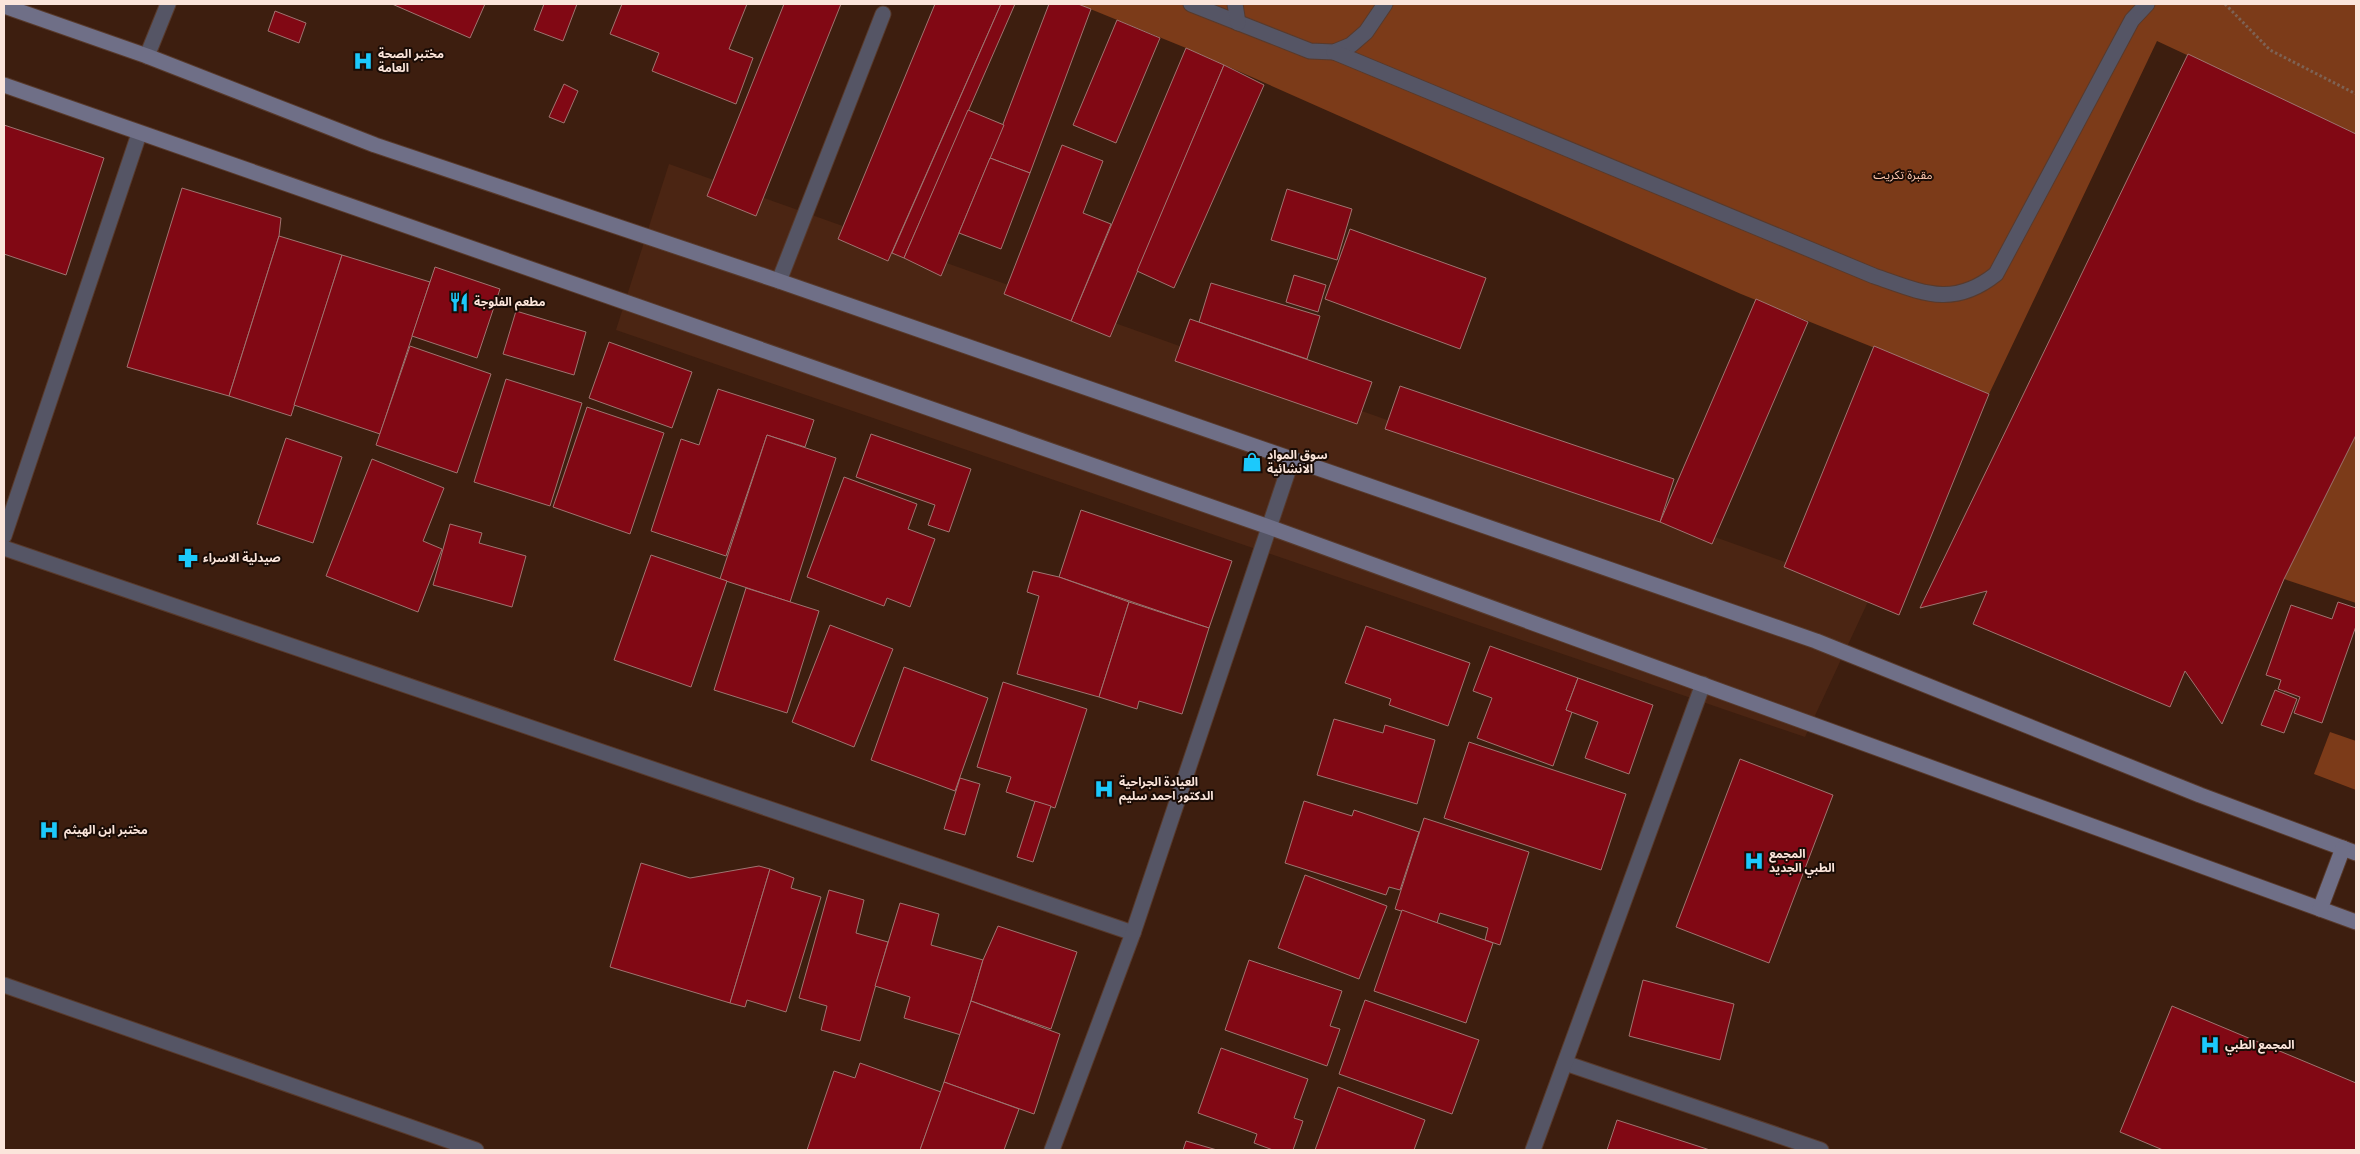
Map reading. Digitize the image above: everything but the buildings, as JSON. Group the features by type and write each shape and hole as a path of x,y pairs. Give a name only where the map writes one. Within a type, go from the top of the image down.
{"main road":[{"path":"4,6 147,56 375,145 779,281 1816,641 2200,795 2350,851 2320,909"},
{"path":"4,85 139,134 1269,527 2356,922"}],"street":[{"path":"147,56 168,4"},
{"path":"1191,4 1310,51 1334,52 1874,276 1934,295 1958,294 1982,285 1996,274 2128,27 2148,4"},
{"path":"1235,4 1238,23"},
{"path":"1334,52 1351,45 1366,32 1385,4"},
{"path":"779,281 883,14"},
{"path":"4,536 139,134"},
{"path":"1052,1150 1133,933 1292,459"},
{"path":"4,548 1133,933"},
{"path":"1533,1150 1703,684"},
{"path":"4,985 476,1150"},
{"path":"1565,1063 1821,1150"}],"path":[{"path":"2225,4 2270,50 2356,94"}],"shaded area":[{"name":"سوق المواد الانشائية","path":"669,164 1872,593 1805,737 616,330"}],"green space":[{"name":"مقبرة تكريت","path":"1078,4 2356,4 2356,134 2157,41 1989,394 1741,294 1186,48"},
{"path":"2356,435 2356,603 2284,579"},
{"path":"2330,732 2356,741 2356,790 2314,774"}],"place":[{"name":"مختبر الصحة العامة","path":"363,61"},
{"name":"مطعم الفلوجة","path":"459,302"},
{"name":"سوق المواد الانشائية","path":"1252,462"},
{"name":"صيدلية الاسراء","path":"188,558"},
{"name":"العيادة الجراحية الدكتور احمد سليم","path":"1104,789"},
{"name":"مختبر ابن الهيثم","path":"49,830"},
{"name":"المجمع الطبي الجديد","path":"1754,861"},
{"name":"المجمع الطبي","path":"2210,1045"}]}
